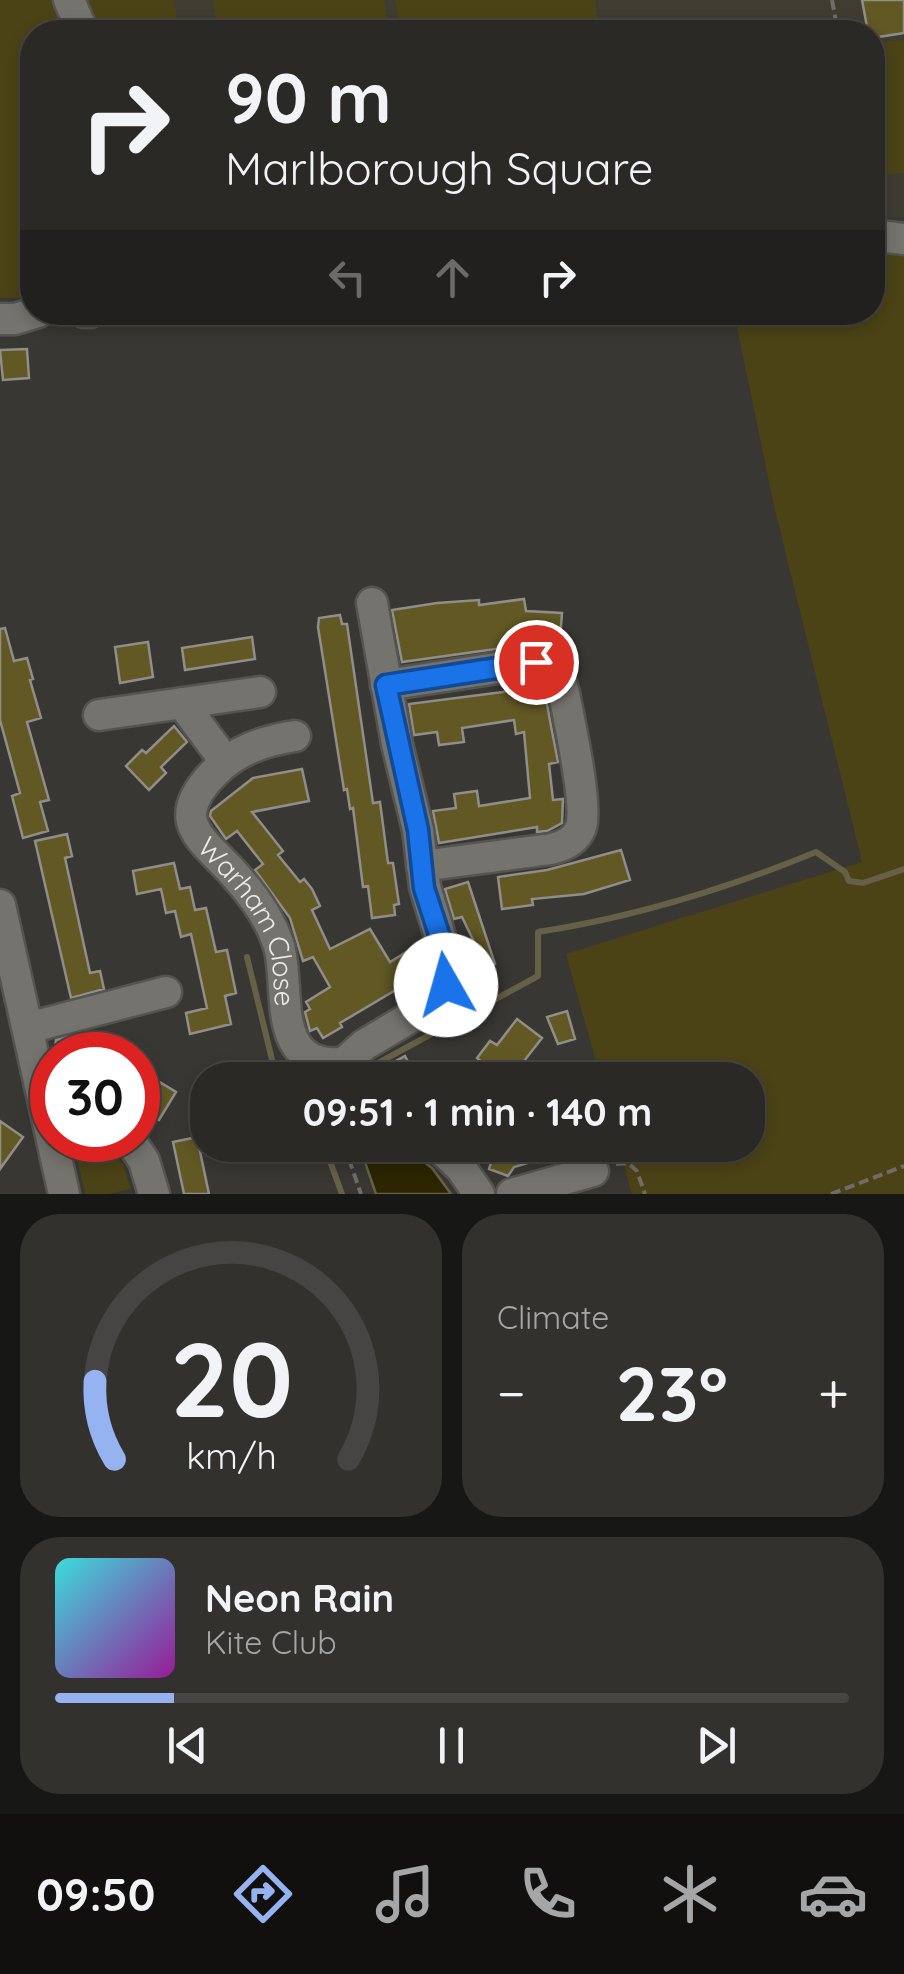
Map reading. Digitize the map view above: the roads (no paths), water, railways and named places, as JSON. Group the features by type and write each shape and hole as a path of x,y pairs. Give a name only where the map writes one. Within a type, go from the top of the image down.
{"street":[{"path":"353,1062 364,1045 431,1005 446,985 447,959 424,888 418,830 372,603"},
{"path":"386,685 536,662 548,666 558,676 564,693 583,815 576,836 565,845 550,849 422,866"},
{"path":"99,716 260,692"},
{"path":"182,703 225,762"},
{"name":"Warham Close","path":"295,736 248,748 225,762 206,781 194,803 196,834 249,892 275,935 282,964 285,1020 292,1038 322,1062"},
{"path":"0,905 30,1036"},
{"path":"28,1028 166,992"},
{"path":"58,1162 64,1194"},
{"path":"145,1162 154,1194"},
{"path":"454,1162 479,1194"},
{"path":"512,1194 593,1171"}],"waterway":[{"path":"380,1062 538,976 538,932 680,900 816,852 845,872 849,881 863,883 904,869"},
{"path":"247,957 273,1062"},
{"path":"330,1162 342,1194"}]}
